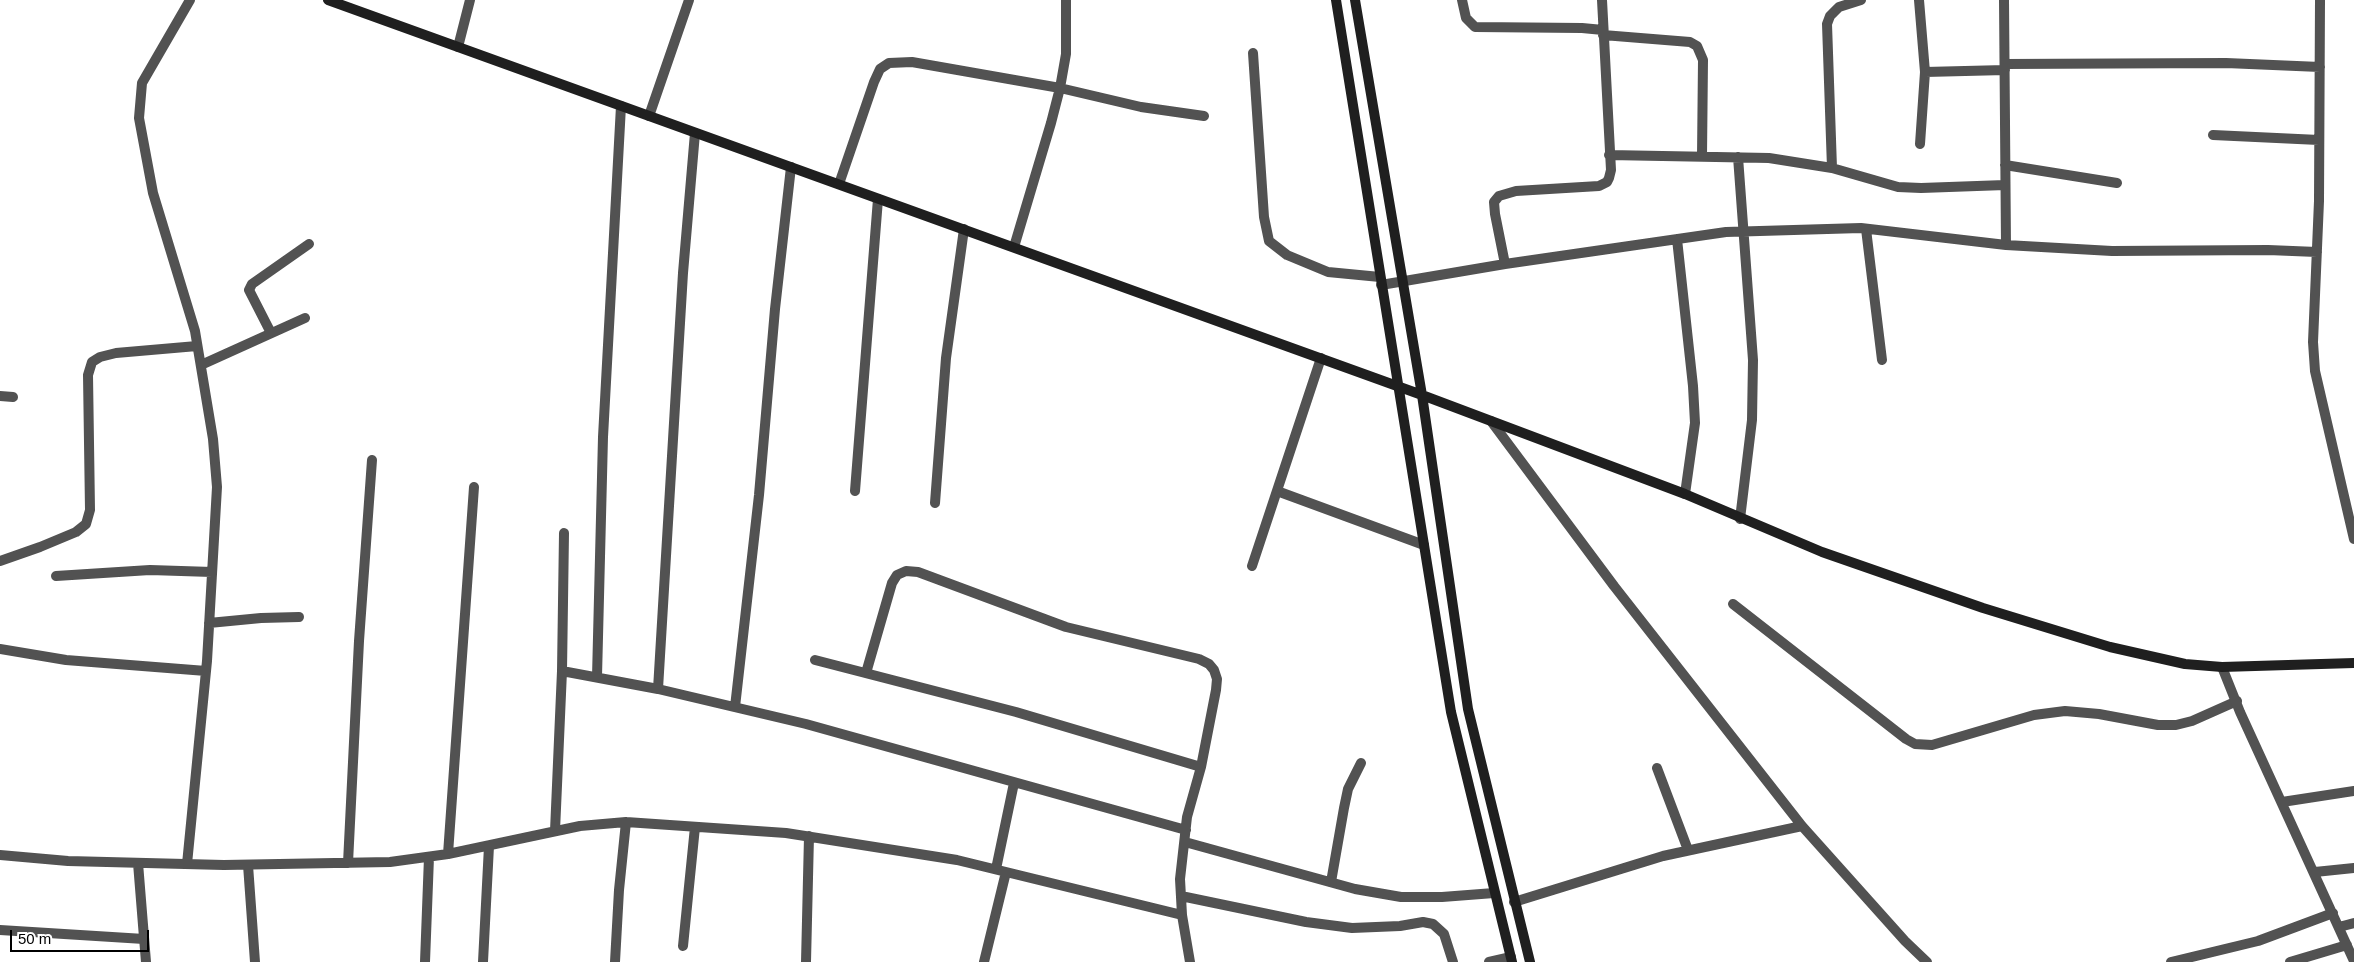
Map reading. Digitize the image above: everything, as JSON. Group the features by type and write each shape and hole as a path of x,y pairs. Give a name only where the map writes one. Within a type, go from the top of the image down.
{"main road":[{"path":"328,0 1422,395 1685,494 1740,519 1822,552 1983,608 2092,642 2185,664 2222,667 2354,662"},
{"path":"1336,0 1451,712 1494,893 1512,959"},
{"path":"1355,0 1422,395 1468,709 1530,962"}],"street":[{"path":"187,864 210,622 217,486 213,439 198,346 183,286 153,193 139,118 142,83 190,0"},
{"path":"458,47 470,0"},
{"path":"649,116 689,0"},
{"path":"1014,248 1060,88 1066,54 1066,0"},
{"path":"1462,0 1466,18 1475,27 1582,28 1603,33 1690,42 1697,46 1704,60 1702,156"},
{"path":"1505,264 1495,214 1494,202 1498,196 1516,191 1598,186 1607,182 1609,178 1610,155 1602,0"},
{"path":"1832,168 1827,24 1830,16 1839,7 1861,0"},
{"path":"1919,0 1925,72 1920,144"},
{"path":"2004,0 2006,245"},
{"path":"2320,0 2317,252 2313,342 2315,371 2354,539"},
{"path":"1253,53 1264,217 1269,240 1287,255 1328,272 1380,281 1402,282 1505,264 1676,239 1743,232 1866,229 2006,245 2112,250 2268,250 2317,252"},
{"path":"839,184 874,82 880,69 889,63 912,62 1060,88 1141,107 1204,116"},
{"path":"1925,72 2005,67 2226,63 2320,67"},
{"path":"597,677 603,437 621,106"},
{"path":"658,689 683,272 696,133"},
{"path":"2213,135 2319,140"},
{"path":"1610,155 1769,158 1832,168 1898,187 2005,185"},
{"path":"1738,157 1753,360 1752,420 1740,519"},
{"path":"2005,165 2117,183"},
{"path":"735,707 759,495 775,309 791,167"},
{"path":"854,491 878,199"},
{"path":"935,503 946,358 964,229"},
{"path":"1866,229 1882,360"},
{"path":"1676,239 1693,386 1695,423 1685,494"},
{"path":"271,333 249,290 252,284 309,244"},
{"path":"201,365 306,318"},
{"path":"0,561 40,548 76,532 86,524 90,510 88,375 92,362 100,357 116,353 198,346"},
{"path":"1252,566 1321,358"},
{"path":"0,396 13,397"},
{"path":"1491,421 1620,594 1802,826 1891,926 1927,962"},
{"path":"348,863 359,641 372,460"},
{"path":"448,854 474,487"},
{"path":"1277,491 1424,545"},
{"path":"555,831 562,671 564,533"},
{"path":"56,576 150,570 212,572"},
{"path":"866,673 892,583 897,575 906,571 918,572 1066,627 1199,659 1209,664 1214,670 1217,679 1202,767 1187,817 1180,879 1182,915 1190,962"},
{"path":"1733,604 1906,739 1916,744 1932,744 2034,715 2065,711 2099,714 2158,725 2176,725 2192,721 2236,701"},
{"path":"210,622 299,617"},
{"path":"0,649 66,660 206,671"},
{"path":"815,660 1080,730 1202,767"},
{"path":"2222,667 2354,961"},
{"path":"562,671 658,689 806,724 1186,830"},
{"path":"1331,882 1348,789 1361,763"},
{"path":"1658,768 1688,850"},
{"path":"984,962 1001,870 1014,783"},
{"path":"2282,802 2354,791"},
{"path":"0,855 68,861 187,864 248,865 390,862 448,854 601,822 626,822 809,836 957,860 1182,915"},
{"path":"615,962 626,822"},
{"path":"683,946 695,826"},
{"path":"1514,902 1688,850 1802,826"},
{"path":"806,962 809,836"},
{"path":"1185,842 1331,882 1401,897 1442,897 1494,893"},
{"path":"483,962 489,846"},
{"path":"425,962 429,857"},
{"path":"138,863 146,962"},
{"path":"248,865 255,962"},
{"path":"2315,872 2354,868"},
{"path":"1181,896 1306,922 1352,928 1384,928 1424,922 1433,924 1444,934 1453,962"},
{"path":"2170,962 2258,940 2333,913"},
{"path":"2339,927 2354,923"},
{"path":"0,930 144,939"},
{"path":"2290,962 2347,946"},
{"path":"1489,962 1512,959"}]}
